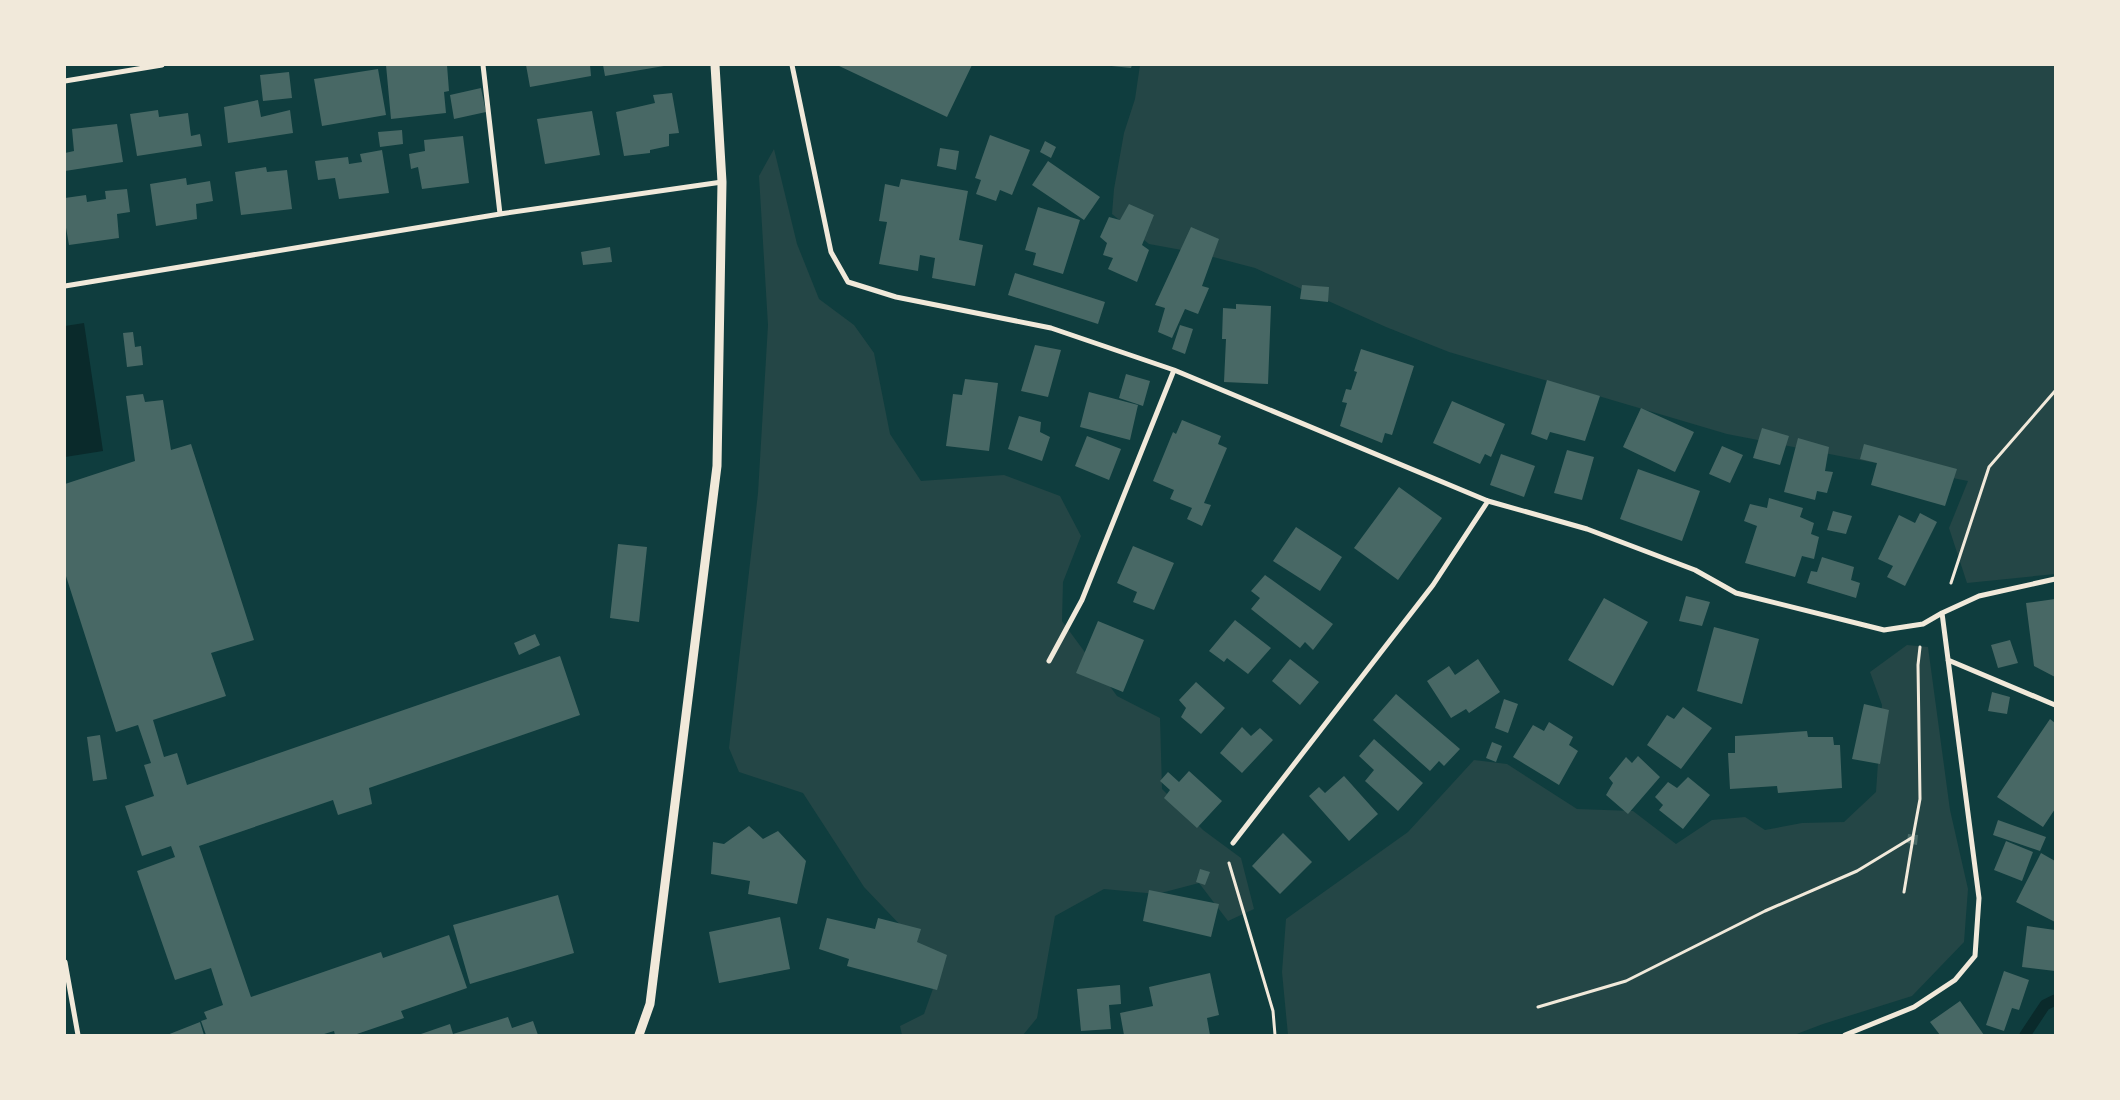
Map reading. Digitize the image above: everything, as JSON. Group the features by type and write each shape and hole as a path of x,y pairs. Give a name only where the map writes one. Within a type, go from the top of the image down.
{"street":[{"path":"65,81 162,65"},
{"path":"483,65 500,214"},
{"path":"639,1035 650,1004 717,466 722,182 715,65"},
{"path":"792,65 831,252 848,282 896,297 1052,328 1174,370 1488,501 1587,530 1695,570 1736,593 1884,630 1923,624 1979,596 2055,579"},
{"path":"65,286 500,214 722,182"},
{"path":"1049,660 1082,600 1174,370"},
{"path":"1233,843 1433,585 1488,501"},
{"path":"1845,1035 1914,1007 1955,980 1975,956 1979,898 1942,613"},
{"path":"1948,660 2055,705"},
{"path":"65,962 78,1035"}],"path":[{"path":"1942,613 1989,467 2055,391"},
{"path":"1904,892 1920,799 1918,665 1923,624"},
{"path":"1538,1007 1626,981 1765,911 1857,871 1913,837"},
{"path":"1233,843 1229,865 1273,1011 1275,1035"}],"shaded area":[{"path":"1140,65 2055,65 2055,574 1967,583 1949,528 1968,481 1727,434 1449,352 1386,327 1255,268 1198,253 1149,244 1112,214 1114,189 1124,133 1135,99"},
{"path":"774,149 797,244 819,299 854,325 874,353 890,434 921,481 1004,475 1060,496 1081,536 1063,582 1062,621 1117,696 1160,718 1162,789 1203,830 1241,858 1254,909 1228,921 1199,883 1157,894 1104,889 1055,916 1037,1018 1023,1035 902,1035 900,1026 924,1014 935,983 906,931 864,887 803,793 739,772 729,748 758,493 768,325 759,176"},
{"path":"84,323 103,451 65,457 65,326"},
{"path":"1907,645 1928,647 1950,810 1968,889 1964,942 1912,996 1794,1035 1288,1035 1282,972 1286,919 1408,832 1474,760 1507,764 1577,809 1633,811 1676,844 1712,820 1745,817 1765,830 1802,823 1844,822 1876,792 1882,705 1870,672"}],"building":[{"path":"386,65 447,65 449,91 444,92 446,113 391,119"},
{"path":"526,65 590,65 591,76 530,87"},
{"path":"603,65 664,65 664,66 605,76"},
{"path":"837,65 972,65 947,117"},
{"path":"1102,65 1132,65 1131,68"},
{"path":"378,69 386,115 322,126 314,79"},
{"path":"289,72 292,98 263,101 260,75"},
{"path":"481,88 486,112 454,119 450,95"},
{"path":"672,93 679,133 669,134 669,146 650,150 650,153 624,156 616,112 655,103 653,95"},
{"path":"258,100 261,117 290,110 293,133 228,143 224,107"},
{"path":"158,110 159,117 188,113 191,136 200,134 202,146 137,156 130,114"},
{"path":"592,111 600,155 545,164 537,119"},
{"path":"117,124 123,162 65,171 65,153 74,151 72,129"},
{"path":"402,130 403,144 380,147 378,132"},
{"path":"990,135 1030,150 1012,195 1000,190 996,201 976,194 981,180 975,178"},
{"path":"463,136 469,183 422,189 418,167 411,169 409,154 425,151 424,140"},
{"path":"1045,141 1056,147 1051,158 1040,152"},
{"path":"940,148 959,151 956,170 937,166"},
{"path":"382,150 389,193 339,199 335,178 318,180 315,161 348,157 349,164 362,162 360,154"},
{"path":"1048,161 1100,197 1084,220 1032,185"},
{"path":"266,167 267,172 287,170 292,209 241,215 235,172"},
{"path":"186,178 187,185 210,181 213,201 196,204 197,219 156,226 150,184"},
{"path":"901,179 968,191 959,240 983,245 975,286 932,278 935,258 920,255 918,271 879,264 887,222 879,221 885,184 899,187"},
{"path":"127,189 130,212 117,214 119,238 69,245 65,222 65,198 86,195 87,202 106,199 105,191"},
{"path":"1129,204 1154,215 1142,245 1149,250 1137,282 1108,269 1113,258 1103,255 1107,243 1100,237 1109,217 1120,220"},
{"path":"1038,207 1080,220 1063,274 1033,265 1036,253 1025,250"},
{"path":"1191,227 1219,239 1202,286 1209,288 1198,314 1185,309 1172,338 1158,332 1165,308 1155,305"},
{"path":"610,247 612,262 583,265 581,252"},
{"path":"1015,273 1105,302 1098,324 1008,295"},
{"path":"1302,285 1329,287 1328,302 1300,299"},
{"path":"1236,304 1271,306 1268,384 1224,382 1226,339 1222,339 1223,308 1236,309"},
{"path":"1180,325 1193,329 1185,354 1172,349"},
{"path":"133,332 135,347 141,346 143,365 127,367 123,333"},
{"path":"1035,345 1061,350 1048,397 1021,391"},
{"path":"1361,349 1414,366 1392,435 1385,433 1382,443 1340,426 1347,403 1342,402 1346,389 1351,390 1357,372 1354,371"},
{"path":"1126,374 1150,381 1143,406 1119,398"},
{"path":"965,379 998,383 989,451 946,446 953,394 962,395"},
{"path":"1547,380 1600,396 1585,441 1550,432 1547,440 1531,434"},
{"path":"1089,392 1138,405 1130,440 1080,427"},
{"path":"143,394 145,402 163,400 171,450 191,444 254,640 211,653 226,696 153,720 164,757 177,753 187,785 560,656 580,715 369,788 372,804 338,815 333,800 199,846 251,997 381,952 383,958 449,935 467,988 401,1011 404,1018 354,1035 335,1035 334,1031 321,1035 206,1035 201,1021 207,1019 204,1012 223,1005 211,968 175,980 137,871 175,857 171,846 142,856 125,806 154,796 144,765 151,763 138,725 116,732 65,573 65,484 135,461 126,396"},
{"path":"1452,401 1505,424 1491,457 1485,454 1480,464 1433,443"},
{"path":"1641,408 1694,432 1675,472 1623,447"},
{"path":"1019,416 1041,422 1040,432 1050,437 1042,461 1008,449"},
{"path":"1182,420 1221,436 1218,444 1227,448 1204,503 1211,505 1202,526 1187,519 1192,508 1170,499 1174,490 1153,481 1173,432 1176,434"},
{"path":"1762,428 1789,436 1780,465 1753,458"},
{"path":"1087,436 1121,449 1109,480 1075,466"},
{"path":"1798,438 1829,447 1825,471 1833,472 1827,493 1817,491 1815,500 1784,492"},
{"path":"1864,444 1957,469 1945,506 1871,485 1877,463 1860,459"},
{"path":"1722,446 1743,455 1730,483 1709,474"},
{"path":"1567,450 1594,457 1582,500 1554,493"},
{"path":"1501,454 1535,466 1524,497 1490,485"},
{"path":"1638,469 1700,491 1682,541 1620,519"},
{"path":"1399,487 1442,518 1398,580 1354,548"},
{"path":"1769,498 1803,508 1800,517 1814,523 1811,534 1819,537 1814,559 1802,556 1795,577 1745,563 1757,526 1744,521 1750,504 1767,508"},
{"path":"1833,511 1852,516 1846,534 1827,530"},
{"path":"1920,513 1937,522 1905,586 1887,577 1893,566 1878,559 1899,515 1915,523"},
{"path":"1296,527 1342,557 1320,591 1273,561"},
{"path":"618,544 647,547 639,622 610,618"},
{"path":"1133,546 1174,563 1154,610 1133,602 1137,592 1117,583"},
{"path":"1822,557 1854,567 1851,580 1860,583 1856,598 1807,583 1811,571 1817,572"},
{"path":"1265,575 1333,624 1313,650 1305,642 1300,648 1251,609 1260,598 1251,591"},
{"path":"1686,596 1710,602 1702,626 1679,621"},
{"path":"1604,598 1648,622 1613,686 1568,660"},
{"path":"2055,599 2055,677 2034,666 2026,603"},
{"path":"1235,620 1271,648 1248,674 1227,658 1224,662 1209,651"},
{"path":"1098,621 1144,640 1123,692 1076,673"},
{"path":"1714,627 1759,639 1742,704 1697,691"},
{"path":"535,634 540,645 519,655 514,643"},
{"path":"2010,640 2018,663 1998,668 1991,645"},
{"path":"1290,659 1319,682 1300,705 1272,681"},
{"path":"1478,659 1500,692 1469,713 1466,709 1451,718 1427,681 1449,666 1455,675"},
{"path":"1196,682 1225,708 1201,734 1181,717 1186,708 1179,700"},
{"path":"1992,692 2010,697 2007,714 1988,711"},
{"path":"1396,694 1460,749 1444,766 1439,761 1430,771 1373,720"},
{"path":"1504,699 1518,704 1508,733 1495,728"},
{"path":"1864,704 1889,710 1880,764 1852,759"},
{"path":"1683,707 1712,728 1681,769 1647,745 1667,715 1674,719"},
{"path":"2050,719 2055,723 2055,809 2043,827 1997,797"},
{"path":"1549,722 1573,737 1569,745 1578,751 1559,785 1513,757 1533,725 1544,731"},
{"path":"1242,727 1251,736 1260,728 1273,740 1242,773 1220,753"},
{"path":"1807,731 1808,737 1833,737 1834,745 1840,745 1842,788 1778,793 1777,786 1730,789 1728,753 1735,753 1735,736"},
{"path":"100,735 107,779 93,781 87,737"},
{"path":"1374,739 1423,783 1398,811 1365,781 1374,770 1359,756"},
{"path":"1492,742 1502,746 1496,762 1486,758"},
{"path":"1638,756 1660,777 1628,814 1606,795 1613,783 1609,778 1626,757 1632,763"},
{"path":"1189,771 1222,801 1197,828 1164,798 1170,790 1160,781 1168,772 1179,782"},
{"path":"1344,776 1378,814 1349,841 1309,796 1319,787 1325,793"},
{"path":"1688,777 1710,795 1683,829 1659,810 1663,805 1655,797 1668,782 1677,788"},
{"path":"1998,820 2046,837 2040,851 1993,835"},
{"path":"749,826 763,839 778,831 806,861 797,904 748,894 750,881 711,874 713,842 724,844"},
{"path":"1283,833 1312,862 1280,894 1252,866"},
{"path":"1908,834 1918,835 1917,845 1907,843"},
{"path":"2006,841 2033,852 2022,881 1994,870"},
{"path":"2041,853 2055,861 2055,922 2016,902"},
{"path":"1200,869 1210,872 1205,885 1196,882"},
{"path":"1149,890 1219,904 1211,937 1143,921"},
{"path":"558,895 574,953 470,984 453,925"},
{"path":"780,917 790,969 719,983 709,932"},
{"path":"827,918 875,929 878,918 921,929 917,942 947,955 937,990 847,966 849,959 819,949"},
{"path":"2027,926 2055,930 2055,971 2022,967"},
{"path":"2004,971 2029,980 2019,1010 2012,1008 2004,1031 1986,1025"},
{"path":"1210,973 1219,1015 1207,1018 1210,1035 1124,1035 1120,1013 1153,1006 1149,987"},
{"path":"1120,985 1121,1004 1109,1005 1111,1029 1081,1031 1077,989"},
{"path":"1960,1001 1984,1035 1940,1035 1930,1022"},
{"path":"508,1017 512,1028 533,1021 538,1035 418,1035 450,1024 453,1034"},
{"path":"200,1022 204,1035 167,1035"}],"waterway":[{"path":"2025,1035 2045,1005 2055,1000"}]}
